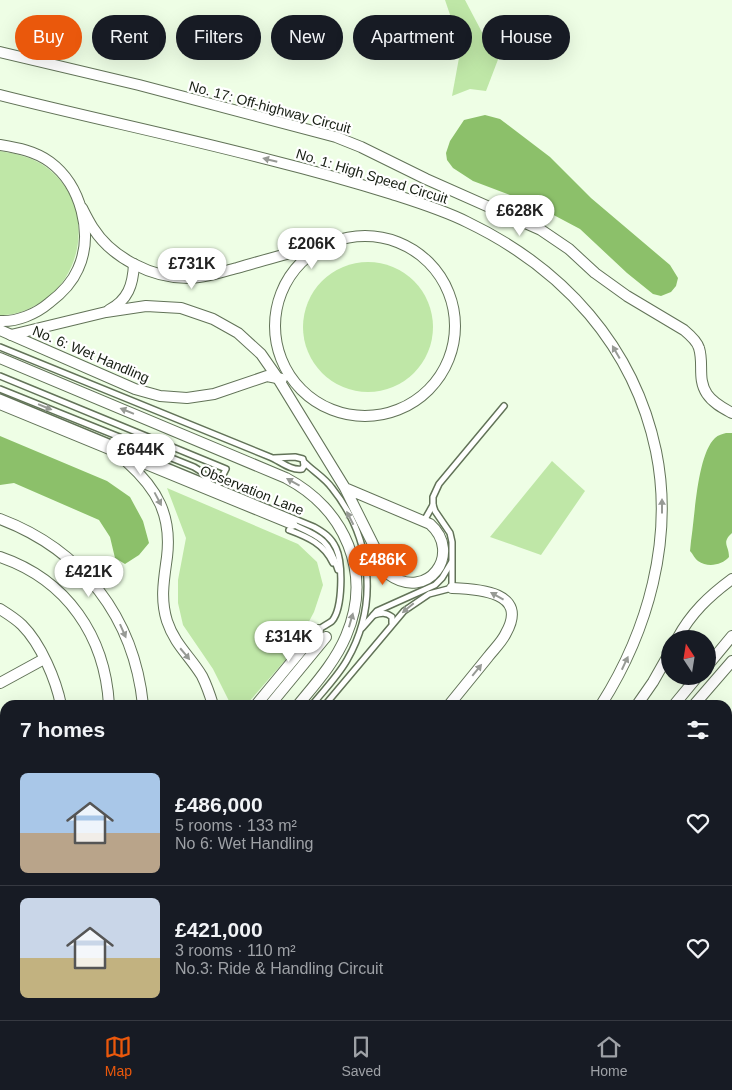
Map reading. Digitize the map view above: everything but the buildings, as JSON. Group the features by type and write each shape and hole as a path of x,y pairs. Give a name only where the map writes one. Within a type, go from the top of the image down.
{"street":[{"name":"No. 17: Off-highway Circuit","path":"0,52 130,83 336,137 541,230 569,249 595,273 627,296 684,330 699,347 700,374 706,393 714,402 732,413"},
{"name":"No. 1: High Speed Circuit","path":"0,95 309,170 426,205 466,221 515,249 537,264 585,308 610,340 633,382 654,441 662,489 662,519 650,595 632,646 621,670 603,700"},
{"path":"0,145 26,150 50,163 70,183 93,229 103,241 119,255 151,271 188,278 209,275 336,241"},
{"path":"0,321 8,322 37,312 62,294 78,268 86,238 82,208"},
{"name":"No. 6: Wet Handling","path":"11,335 106,312 146,306 181,308 213,319 238,334 261,354 278,377 323,406 349,415 377,416 404,408 428,392 445,370 454,343 455,312 445,282 425,258 398,242 367,236 336,241"},
{"path":"300,390 284,367 275,340 276,309 288,279 308,256 336,241"},
{"path":"106,312 119,305 133,283 134,264"},
{"name":"No. 6: Wet Handling","path":"0,330 135,389 160,396 187,398 214,394 266,376 278,377"},
{"path":"0,358 286,478 308,491 330,513 345,537 354,564 357,593 355,607 346,635 329,668 302,700"},
{"path":"278,377 345,488 388,574 397,581 414,583 424,582 438,570 443,556 441,538 436,530 423,521 345,488"},
{"path":"0,404 291,527"},
{"path":"0,411 291,527"},
{"path":"127,462 144,477 162,506 169,542 162,602 166,618 178,646 201,675 212,700"},
{"path":"0,519 46,542 72,561 94,584 111,607 129,645 137,670 142,700"},
{"path":"0,557 43,579 77,612 89,630 101,655 106,675 108,700"},
{"path":"683,630 697,608 732,579"},
{"path":"452,588 482,590 501,596 510,607 513,616 506,634 453,700"},
{"path":"0,609 22,625 33,638 56,686 60,700"},
{"path":"260,700 318,630"},
{"path":"716,655 732,636"},
{"path":"274,700 326,637"},
{"path":"0,682 44,659"},
{"path":"698,700 732,661"},
{"path":"640,700 661,668"},
{"path":"678,700 691,685"}],"lane":[{"path":"0,346 274,458 298,470 302,469 304,462"},
{"path":"0,376 226,469 217,488"},
{"path":"0,388 194,467 202,472 210,484"},
{"name":"Observation Lane","path":"0,397 327,534 336,546 340,559 342,590 339,604 332,621 268,700"},
{"path":"329,700 404,611 421,598 452,588 452,542 450,533 435,511 433,497 439,484 504,406"},
{"path":"274,458 295,456 303,459 331,486 341,499 361,539 366,566 368,587 362,628"},
{"path":"423,521 433,505"},
{"path":"291,527 322,547 329,555 340,575"},
{"path":"316,700 343,667 362,628 373,616 387,605 435,585 442,578 451,563"},
{"path":"373,616 383,613 388,614 392,617 392,624"},
{"path":"318,630 332,621"},
{"path":"326,637 332,621"}],"shaded area":[{"path":"445,0 465,0 482,32 482,60 498,60 486,91 470,89 452,96 459,60 472,60 472,15 450,15"},
{"path":"485,115 500,119 550,157 591,198 670,265 678,278 676,286 671,292 661,296 653,294 627,273 580,229 531,203 473,181 453,168 447,160 446,153 450,141 464,120"},
{"path":"0,151 30,158 46,167 61,181 71,197 77,215 79,233 76,252 70,270 60,285 46,299 36,305 18,313 6,315 0,315"},
{"path":"368,262 393,267 414,281 428,302 433,327 428,352 414,373 393,387 368,392 343,387 322,373 308,352 303,327 308,302 322,281 343,267"},
{"path":"732,433 732,533 726,542 729,557 719,564 710,565 697,560 690,551 698,486 704,458 709,446 716,437"},
{"path":"0,436 107,481 130,497 143,521 149,543 139,555 125,564 115,558 110,537 99,520 14,483 0,485"},
{"path":"552,461 585,491 541,555 490,537"},
{"path":"167,488 298,544 317,562 323,585 314,612 294,650 251,700 228,700 213,669 183,625 178,603 178,580 186,538"}]}
